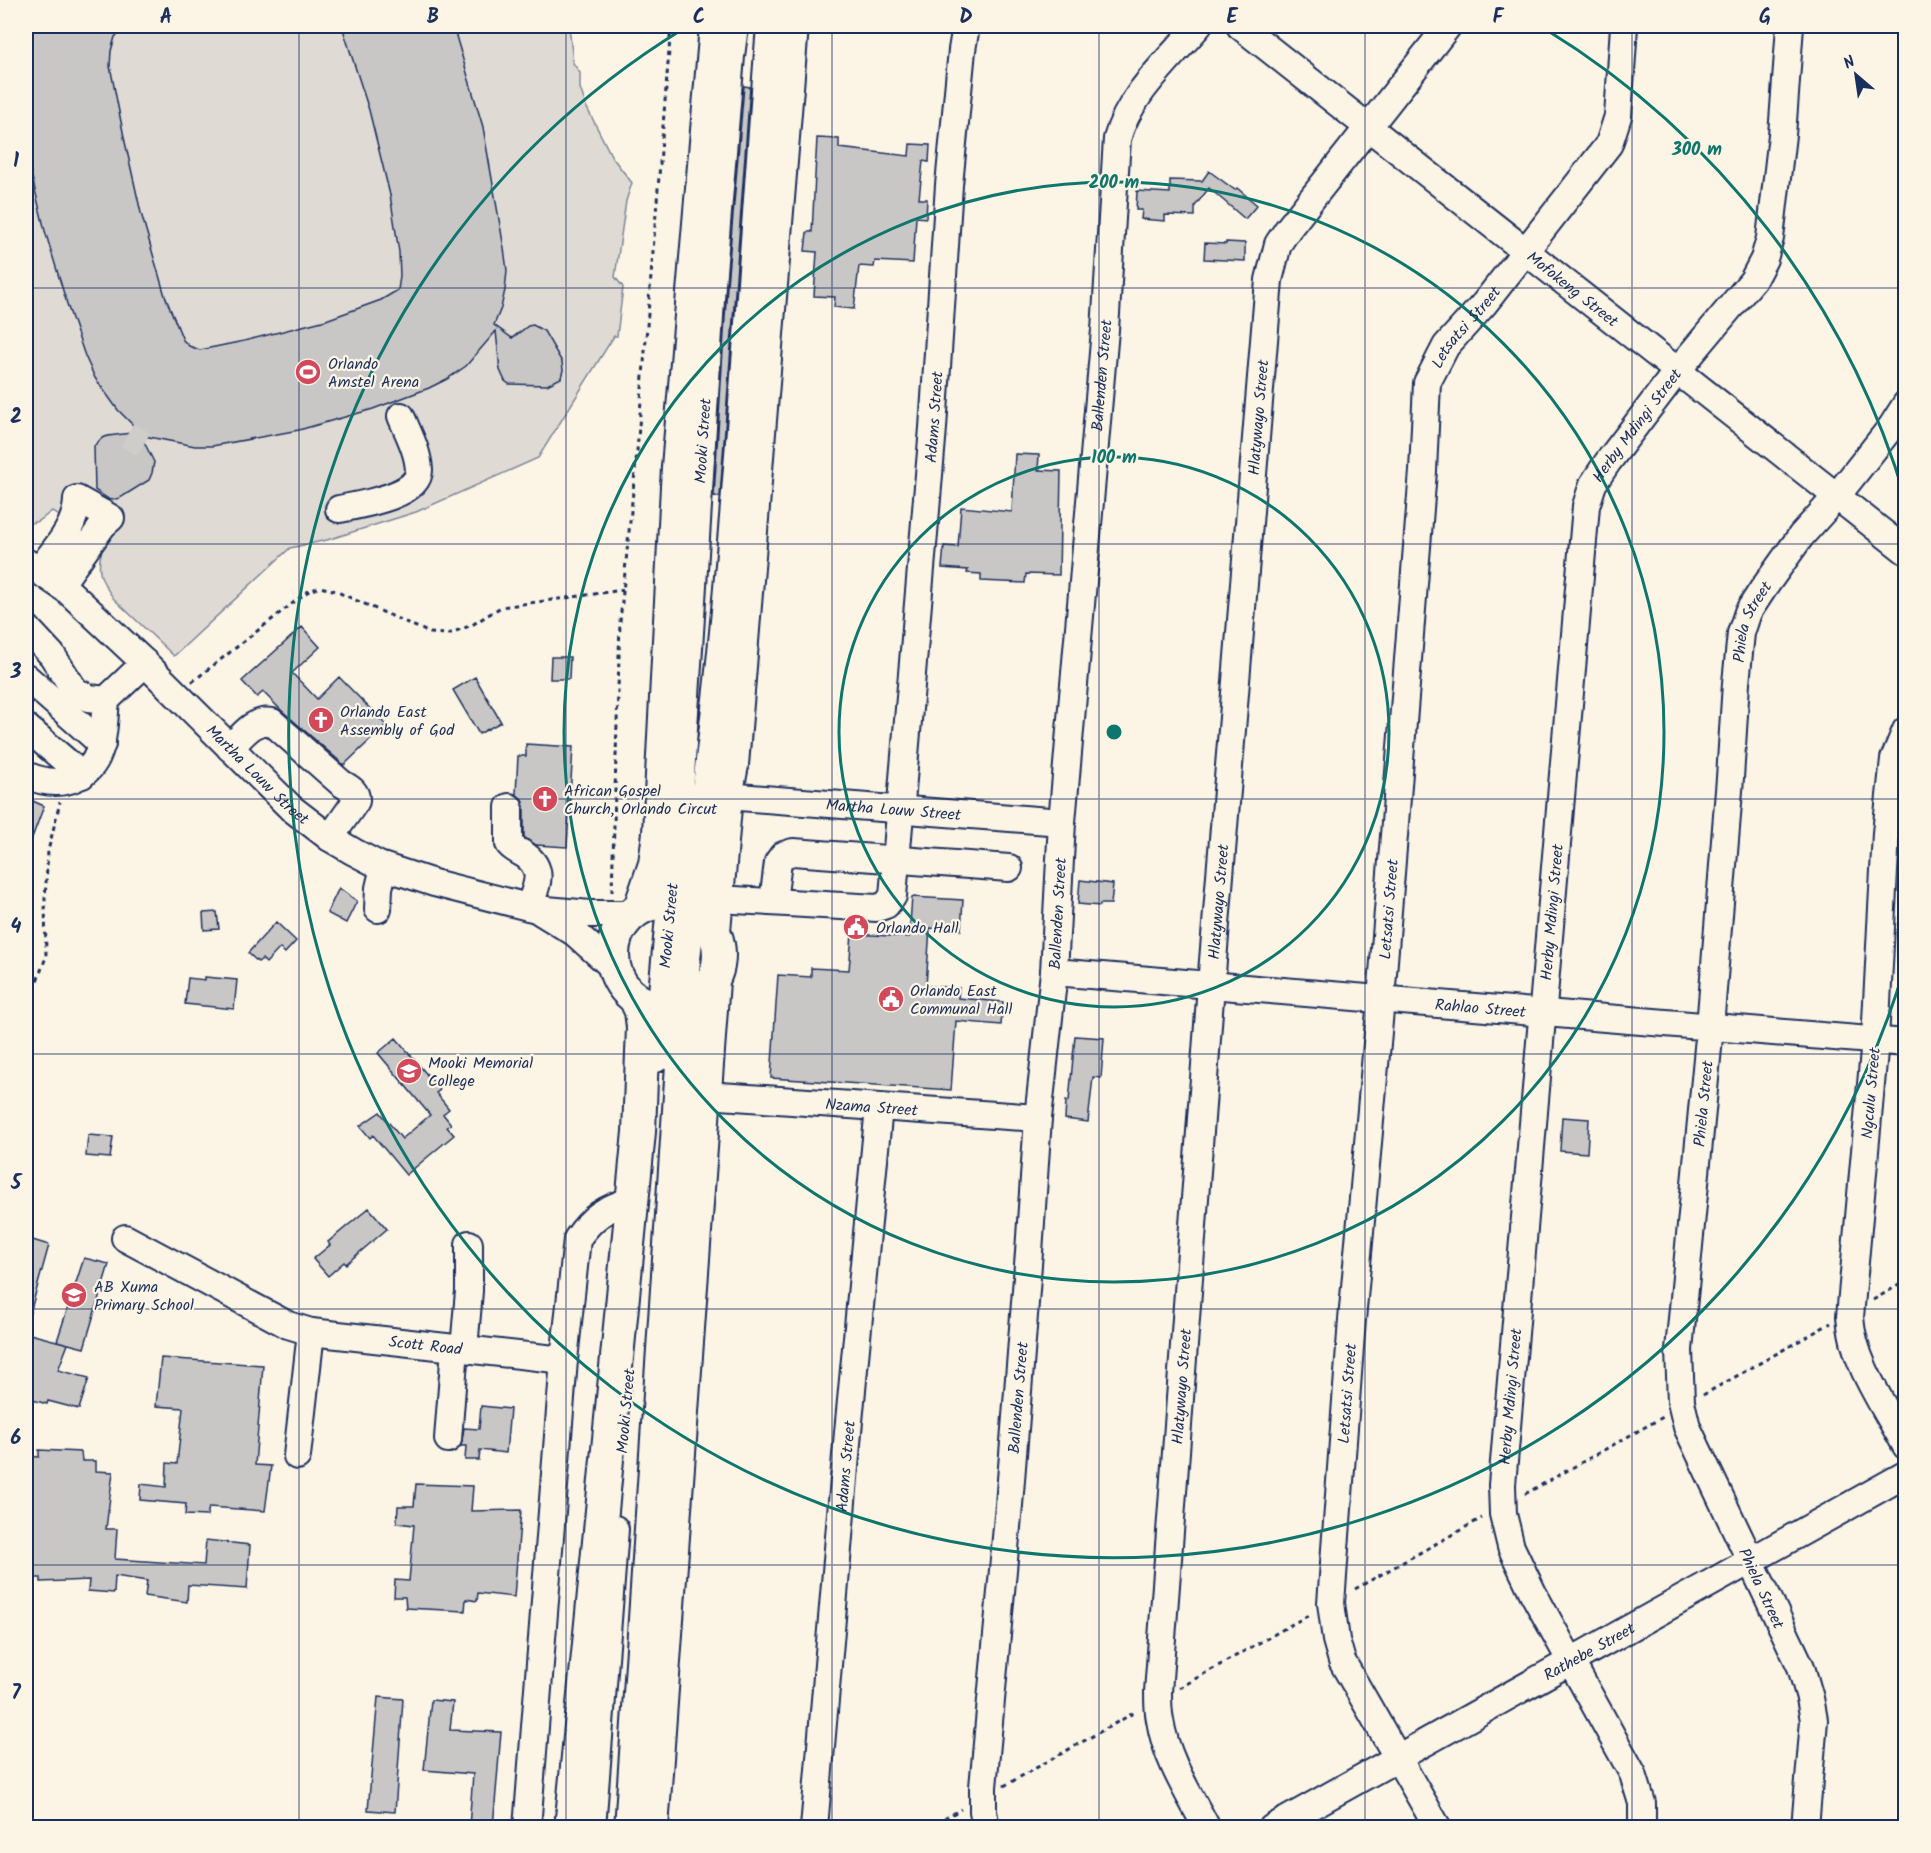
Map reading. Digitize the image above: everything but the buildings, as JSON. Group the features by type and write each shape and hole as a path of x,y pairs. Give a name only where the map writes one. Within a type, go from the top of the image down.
{"main road":[{"name":"Mooki Street","path":"660,907 655,864 659,833 678,467 716,26"},
{"name":"Mooki Street","path":"660,907 726,796 732,766 792,26"},
{"path":"652,1827 713,981 718,965 718,948 714,931 704,917 660,907 622,925 613,954 615,969 623,986 659,1004 695,1000 713,981"},
{"name":"Mooki Street","path":"571,1827 639,1132 644,1027 641,1011 659,1004"}],"street":[{"name":"Mooki Street","path":"628,1827 659,1004 660,907 679,807 712,284 735,26"},
{"name":"Mooki Street","path":"660,907 723,633 747,352 770,26"},
{"name":"Adams Street","path":"774,902 877,908 886,905 893,897 933,428 949,185 966,26"},
{"name":"Ballenden Street","path":"986,1827 983,1797 1029,1252 1038,1118 1054,972 1062,822 1104,342 1117,139 1120,126 1138,98 1198,26"},
{"name":"Mofokeng Street","path":"1240,26 1905,551"},
{"name":"Hlatywayo Street","path":"1207,1827 1176,1769 1165,1740 1158,1699 1160,1643 1269,280 1278,244 1288,229 1448,26"},
{"name":"Letsatsi Street","path":"1438,1827 1396,1758 1342,1661 1336,1640 1331,1603 1352,1320 1381,999 1423,471 1427,383 1446,346 1526,252 1609,144 1618,116 1624,26"},
{"name":"Herby Mdingi Street","path":"1642,1827 1642,1803 1633,1774 1533,1593 1511,1547 1503,1506 1502,1485 1586,506 1593,484 1677,371 1752,280 1764,259 1770,238 1782,135 1790,26"},
{"name":"Phiela Street","path":"1805,1827 1814,1720 1810,1698 1801,1667 1687,1427 1682,1406 1679,1350 1710,1027 1741,633 1748,612 1763,589 1801,536 1836,497 1892,426 1905,404"},
{"path":"339,509 399,493 411,486 417,478 419,472 416,452 401,416"},
{"path":"32,566 70,527 75,517 78,499 111,518 103,525 60,585"},
{"name":"Martha Louw Street","path":"32,566 60,585 145,663 291,808 330,838 384,867 434,883 532,908 590,914 660,907 774,902"},
{"path":"26,627 52,655 75,691 89,698 106,700"},
{"path":"26,775 36,780 73,779 92,768 102,744 106,700 145,663"},
{"path":"26,677 102,744"},
{"path":"230,748 255,724 272,722 352,790 356,801 330,838"},
{"path":"26,727 73,779"},
{"name":"Ngculu Street","path":"1905,730 1894,759 1886,833 1875,1040 1851,1312 1851,1332 1862,1365 1905,1446"},
{"name":"Martha Louw Street","path":"726,796 857,808 899,809 1062,822"},
{"path":"509,807 510,844 513,849 535,864 539,876 532,908"},
{"path":"774,902 778,862 783,855 793,852 1008,868"},
{"path":"378,909 379,888 384,867"},
{"name":"Martha Louw Street","path":"532,908 575,933 615,969"},
{"name":"Rahlao Street","path":"1054,972 1905,1043"},
{"name":"Mooki Street","path":"592,1827 624,1408 659,1004"},
{"name":"Nzama Street","path":"706,1095 1038,1118"},
{"name":"Adams Street","path":"814,1827 879,1107"},
{"path":"527,1827 564,1360 577,1239 588,1223 604,1210 631,1201"},
{"path":"125,1238 300,1329 297,1456"},
{"path":"448,1439 459,1348 470,1291 469,1244"},
{"name":"Scott Road","path":"300,1329 564,1360"},
{"name":"Rathebe Street","path":"1272,1827 1905,1474"}],"path":[{"path":"660,907 611,900 614,865 620,622 637,451 671,26"},
{"path":"177,695 307,592 320,587 333,590 430,633 448,634 472,625 501,607 623,590"},
{"path":"26,1005 46,957 45,899 48,851 73,779"},
{"path":"929,1827 1905,1281"}],"shaded area":[{"name":"Orlando Amstel Arena","path":"26,26 569,26 573,63 580,73 580,88 586,106 612,157 632,183 626,201 615,277 623,287 617,336 614,336 538,458 416,512 327,540 290,548 174,656 109,593 100,569 103,547 52,511 39,521 26,524"}],"tunnel":[{"path":"127,435 144,444"}],"place":[{"name":"Orlando Amstel Arena","path":"308,372"},
{"name":"Orlando East Assembly of God","path":"321,720"},
{"name":"African Gospel Church, Orlando Circut","path":"545,799"},
{"name":"Orlando Hall","path":"856,927"},
{"name":"Orlando East Communal Hall","path":"891,999"},
{"name":"Mooki Memorial College","path":"409,1071"},
{"name":"AB Xuma Primary School","path":"74,1295"}]}
